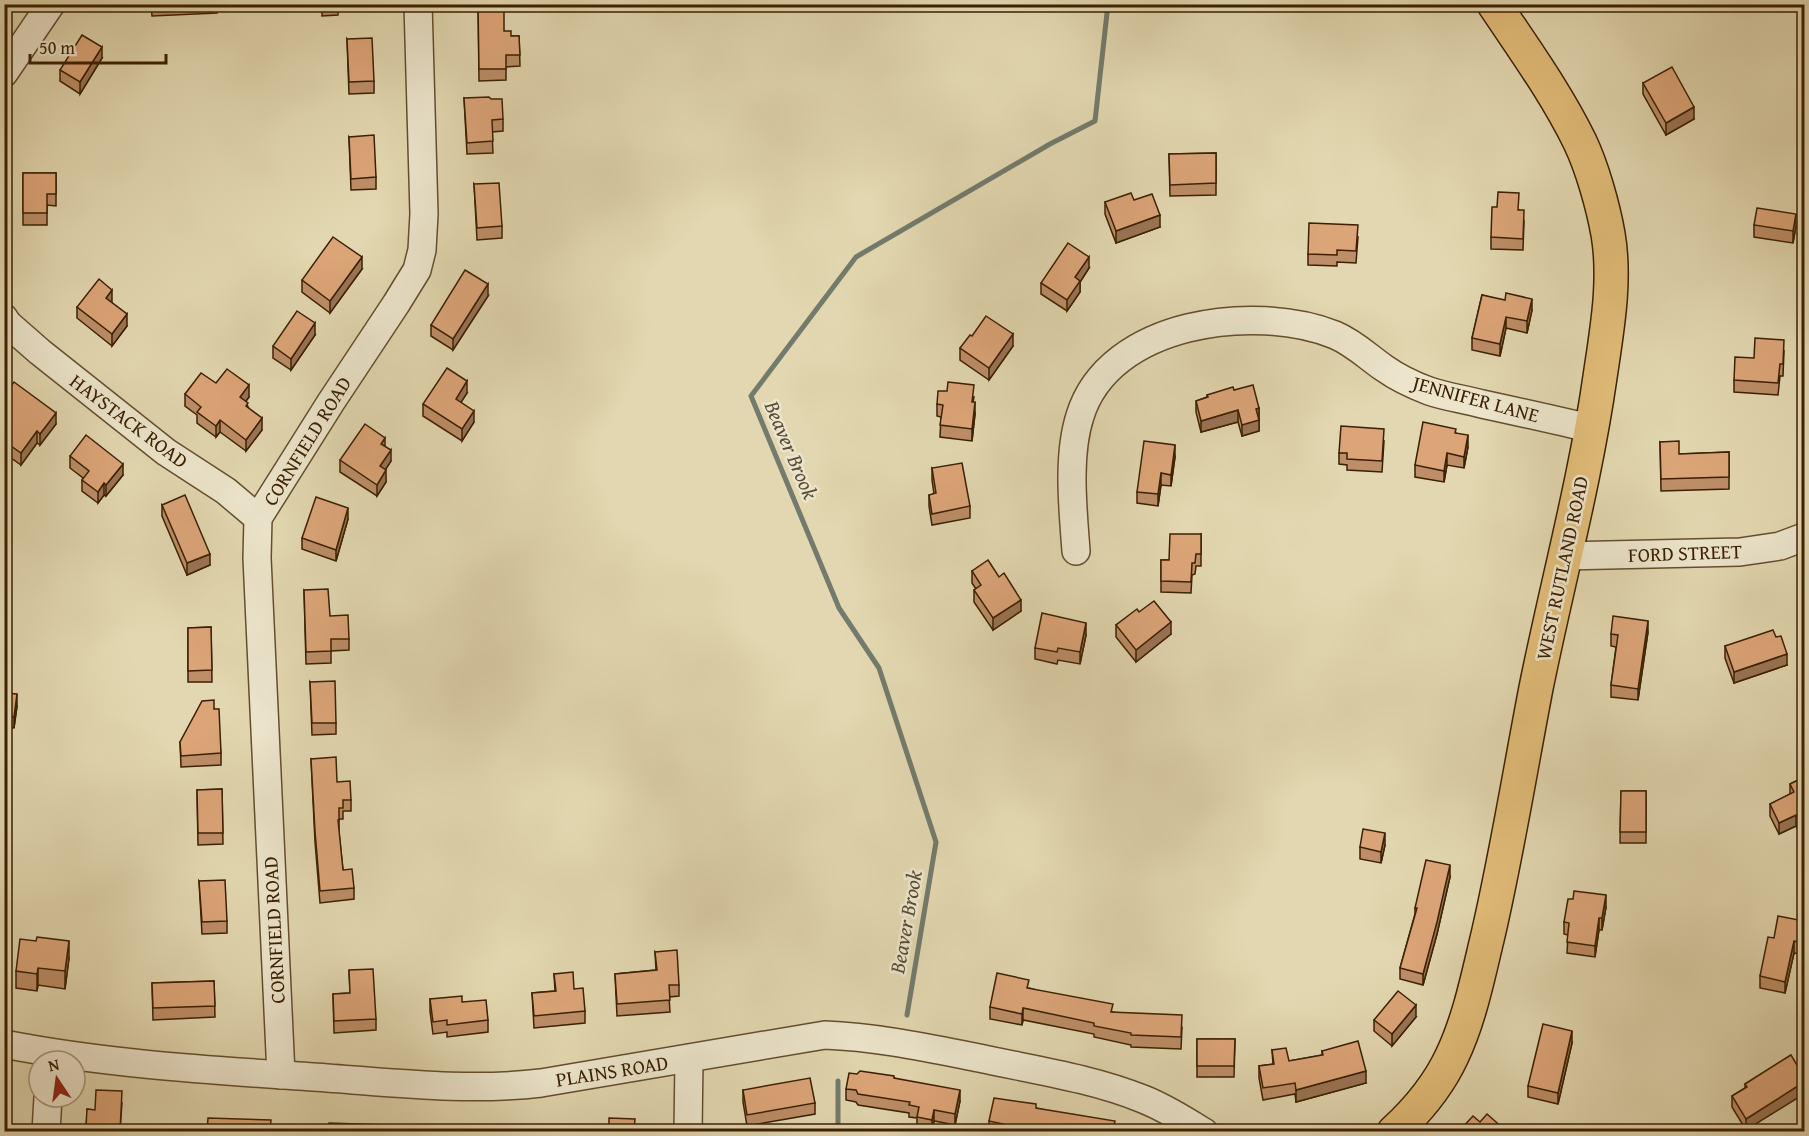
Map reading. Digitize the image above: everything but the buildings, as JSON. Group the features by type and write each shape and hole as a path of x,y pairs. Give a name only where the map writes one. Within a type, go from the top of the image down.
{"main road":[{"name":"WEST RUTLAND ROAD","path":"1394,1131 1417,1111 1436,1088 1453,1055 1478,978 1501,877 1564,556 1593,429 1607,333 1611,267 1608,233 1581,144 1554,96 1494,4"}],"street":[{"path":"4,73 51,4"},
{"name":"CORNFIELD ROAD","path":"281,1075 258,570 258,518 417,270 422,250 424,214 418,4"},
{"name":"HAYSTACK ROAD","path":"4,318 40,352 157,444 226,491 258,518"},
{"name":"JENNIFER LANE","path":"1076,551 1073,459 1077,429 1087,399 1105,372 1129,353 1187,328 1245,320 1279,322 1316,330 1336,336 1353,345 1398,378 1432,392 1593,429"},
{"name":"FORD STREET","path":"1564,556 1740,552 1780,546 1804,537"},
{"name":"PLAINS ROAD","path":"87,1060 412,1084 495,1087 541,1083 825,1035 860,1036 930,1048 1111,1087 1144,1099 1204,1131"},
{"name":"PLAINS ROAD","path":"4,1044 27,1050"},
{"path":"688,1131 689,1059"},
{"path":"46,1131 47,1109"}],"waterway":[{"name":"Beaver Brook","path":"907,1015 936,842 879,668 839,608 751,396 856,257 1050,144 1095,121 1108,4"},
{"name":"Beaver Brook","path":"838,1081 838,1132"}]}
